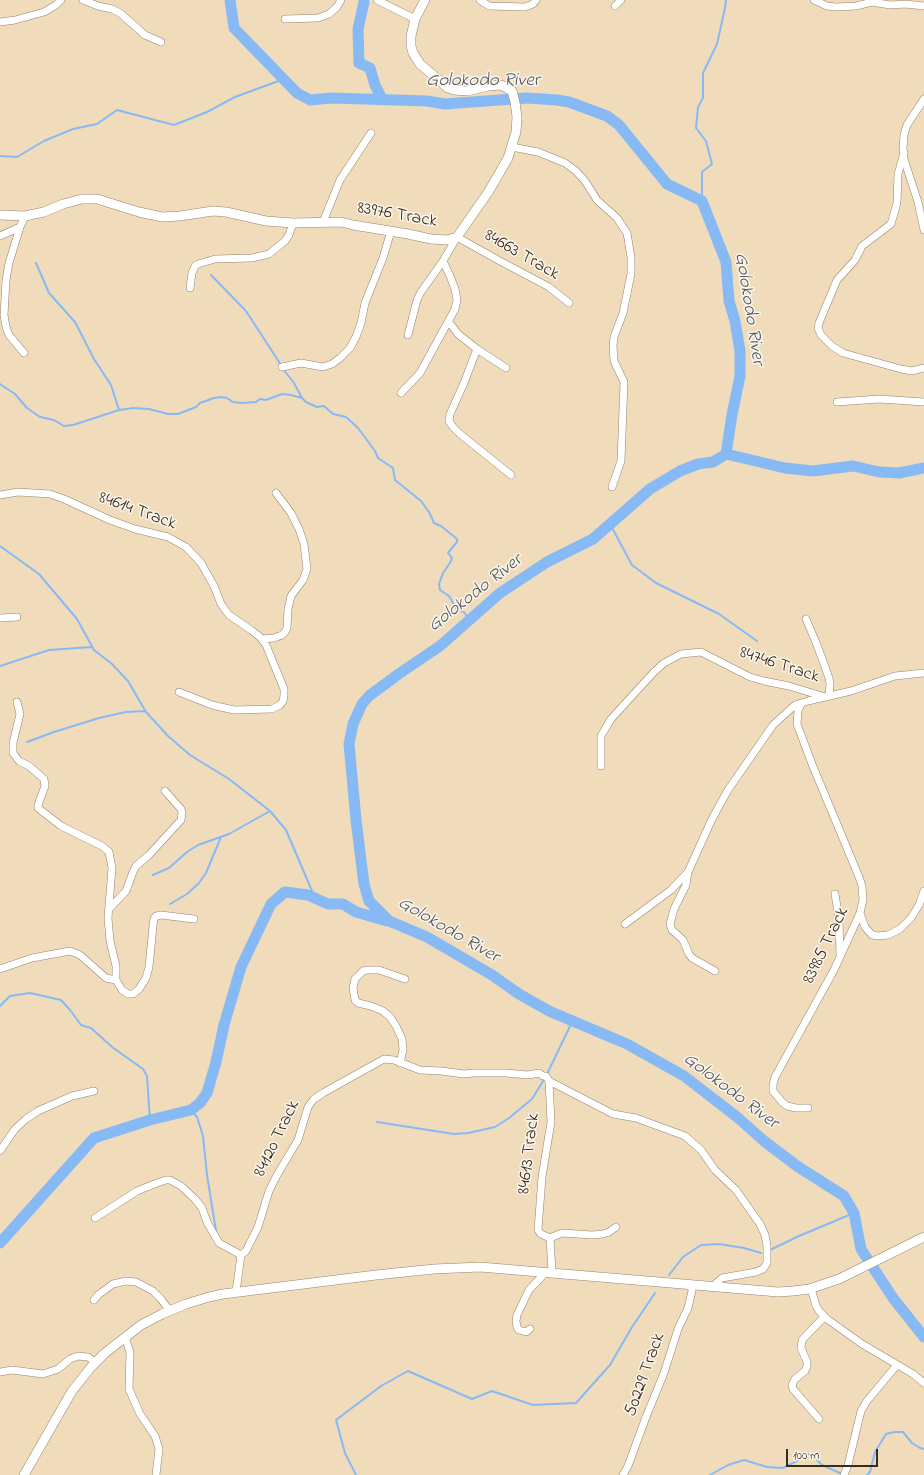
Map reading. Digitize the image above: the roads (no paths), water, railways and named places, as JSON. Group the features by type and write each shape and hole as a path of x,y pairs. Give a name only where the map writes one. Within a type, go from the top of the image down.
{"street":[{"path":"0,22 15,20 44,12 56,5 61,0"},
{"path":"83,0 120,13 146,35 161,42"},
{"path":"285,19 318,18 329,14 342,0"},
{"path":"377,0 389,3 415,19 424,0"},
{"path":"480,0 489,6 525,7 533,4 536,0"},
{"path":"615,6 621,0"},
{"path":"814,0 827,6 836,7 856,6 872,2 890,5 906,4 924,6"},
{"name":"83976 Track","path":"0,215 25,216 44,212 63,204 82,199 97,199 146,214 162,217 213,211 226,212 262,221 293,223 341,222 431,239 448,240 457,237 489,191 508,158 516,132 517,117 515,102 512,91 501,85 461,91 448,88 428,72 420,64 413,53 411,46 411,36 415,19"},
{"path":"924,99 908,125 904,135 904,159 918,202 924,230"},
{"path":"323,222 340,180 371,133"},
{"path":"512,147 538,152 565,163 576,171 585,181 597,200 623,225 627,233 632,257 631,274 621,322 614,337 613,356 624,382 621,461 612,487"},
{"path":"904,153 898,174 897,203 891,224 862,246 855,260 837,280 818,328 821,335 843,353 901,369 912,371 924,368"},
{"path":"24,353 9,335 4,315 6,280 9,263 25,216"},
{"path":"190,288 192,273 195,266 198,264 214,259 252,258 269,254 285,241 289,235 293,223"},
{"path":"0,236 20,227"},
{"path":"282,367 301,363 323,367 332,364 350,348 356,337 391,231"},
{"path":"408,335 417,300 421,292 443,262 457,237"},
{"name":"84663 Track","path":"457,237 549,286 569,303"},
{"path":"401,393 420,373 455,309 457,300 455,289 443,262"},
{"path":"449,322 458,334 477,349 506,368"},
{"path":"477,349 450,414 449,421 452,427 460,434 511,475"},
{"path":"837,402 879,399 924,402"},
{"name":"84614 Track","path":"0,495 18,492 50,494 135,530 174,539 186,548 201,563 214,586 221,604 229,615 252,630 262,639 271,655 284,689 284,699 277,707 272,709 261,708 234,710 212,705 180,692"},
{"path":"262,639 278,637 285,632 287,628 288,609 291,596 303,580 307,569 304,544 299,529 291,513 276,493"},
{"path":"0,618 17,617"},
{"path":"806,619 829,678 830,684 828,696"},
{"name":"84746 Track","path":"601,766 601,736 611,719 659,667 668,660 681,654 701,652 750,677 828,696"},
{"path":"624,924 671,890 688,872 693,865 712,819 728,790 773,725 795,705 851,691 895,676 924,673"},
{"path":"17,702 20,714 12,743 13,753 19,761 29,766 44,779 45,786 38,805 39,809 60,826 102,846 109,852 112,868 109,909 110,940 116,966 116,980 122,990 128,994 135,992 143,984 148,973 153,926 156,916 162,915 194,919"},
{"name":"83985 Track","path":"802,703 798,710 797,724 862,886 863,905 840,957 775,1077 773,1085 777,1097 787,1106 808,1108"},
{"path":"109,909 126,891 136,866 149,855 181,820 181,809 165,791"},
{"path":"688,872 686,885 674,909 670,924 672,930 683,940 692,958 715,971"},
{"path":"860,913 865,927 872,935 888,935 900,929 911,918 919,905 924,891"},
{"path":"835,894 839,920 840,957"},
{"path":"0,968 32,958 70,951 80,955 106,978 116,980"},
{"path":"400,1063 403,1050 402,1039 390,1016 371,1006 358,1003 355,1000 353,988 355,979 363,971 367,970 379,970 405,979"},
{"name":"84120 Track","path":"236,1292 241,1255 246,1251 258,1227 269,1191 298,1140 308,1107 314,1099 384,1058 389,1058 420,1070 464,1074 506,1073 528,1075 539,1073 546,1076 549,1081 613,1114 636,1118 685,1136 701,1150 715,1170 736,1190 760,1224 765,1235 767,1246 767,1263 763,1269 756,1272 722,1278 713,1286"},
{"name":"84613 Track","path":"549,1081 551,1122 542,1177 538,1230 541,1234 550,1238"},
{"path":"0,1151 15,1130 26,1119 38,1111 72,1096 94,1091"},
{"path":"95,1218 137,1191 157,1182 170,1180 181,1186 202,1208 207,1222 219,1243 241,1255"},
{"path":"530,1329 526,1332 519,1330 516,1321 517,1315 529,1290 549,1272 550,1238 562,1233 592,1235 602,1234 609,1232 616,1227"},
{"path":"24,1475 72,1391 95,1362 141,1325 186,1304 209,1297 236,1292 376,1275 434,1269 480,1267 778,1292 811,1288 834,1281 924,1237"},
{"path":"94,1300 98,1295 113,1284 126,1281 136,1282 153,1291 170,1311"},
{"name":"50229 Track","path":"623,1475 628,1466 664,1373 678,1329 688,1308 692,1291 691,1284"},
{"path":"811,1288 816,1306 824,1317 862,1344 924,1383"},
{"path":"819,1419 792,1385 794,1379 805,1371 807,1366 807,1362 801,1348 802,1340 824,1317"},
{"path":"125,1337 130,1352 128,1382 129,1390 140,1414 155,1436 159,1449 156,1475"},
{"path":"0,1372 12,1370 43,1374 58,1369 70,1359 78,1356 88,1357 95,1362"},
{"path":"844,1475 848,1465 861,1411 867,1401 897,1365"}],"waterway":[{"name":"Golokodo River","path":"230,0 234,28 297,93 310,100 331,98 427,101 445,104 527,98 569,102 607,116 619,125 667,184 702,201 726,262 729,301 735,321 740,351 740,376 726,454 713,462 698,464 680,471 650,489 593,539 547,562 500,593 440,646 369,696 362,704 353,724 349,744 364,884 369,901 389,921 427,937 492,975 519,994 549,1011 627,1044 684,1076 797,1166 844,1196 854,1213 861,1249 893,1298 924,1337"},
{"path":"702,201 702,172 712,164 706,141 696,128 698,107 703,98 703,73 717,44 726,0"},
{"path":"364,2 358,29 359,63 370,68 375,85 382,99"},
{"path":"0,156 17,157 44,141 73,129 97,124 117,110 174,125 207,112 235,97 284,79"},
{"path":"36,263 49,293 75,322 94,359 111,385 119,410"},
{"path":"211,275 246,311 281,365"},
{"path":"283,369 294,383 302,398"},
{"path":"0,384 15,394 27,408 40,417 54,420 64,426 73,425 119,410 133,408 149,409 168,414 178,414 214,398 227,398 233,402 242,403 256,402 260,399 266,400 282,394 302,398 306,402 317,407 324,406 333,414 346,417 358,428 375,451 378,458 393,468 395,480 421,501 429,512 434,523 441,526 457,539 457,542 448,553 452,558 443,573 439,584 440,590 449,596 456,608 465,613 469,621"},
{"path":"726,454 785,468 813,471 853,466 879,472 899,473 924,468"},
{"path":"610,524 632,565 656,583 719,614 757,641"},
{"path":"0,546 39,574 77,619 94,650 112,664 128,681 146,712 168,736 190,755 229,779 270,811 286,830 315,898"},
{"path":"0,666 49,650 92,647"},
{"path":"27,742 99,718 126,712 145,711"},
{"path":"153,875 169,868 187,852 198,845 229,834 270,811"},
{"path":"170,904 187,894 199,883 206,873 221,837"},
{"path":"0,1243 94,1138 150,1120 191,1110 200,1103 207,1093 216,1062 224,1025 241,967 271,904 285,892 308,895 328,904 343,904 356,912 387,921"},
{"path":"0,1006 10,996 30,993 61,1000 81,1025 91,1028 112,1047 143,1069 147,1076 150,1120"},
{"path":"547,1074 573,1020"},
{"path":"377,1122 454,1134 468,1133 495,1127 509,1118 532,1099 545,1078"},
{"path":"191,1110 197,1117 203,1136 207,1175 216,1231"},
{"path":"770,1250 854,1213"},
{"path":"669,1275 683,1257 701,1245 719,1244 744,1248 761,1253"},
{"path":"356,1475 345,1453 336,1420 381,1386 408,1371 472,1399 492,1391 533,1405 576,1403 610,1365 632,1327 655,1293"},
{"path":"867,1475 870,1472 875,1452 886,1434 903,1432 912,1443 924,1449"},
{"path":"710,1475 728,1465 744,1460 767,1467 783,1468 797,1461 804,1454 811,1454 822,1465 842,1474"}]}
